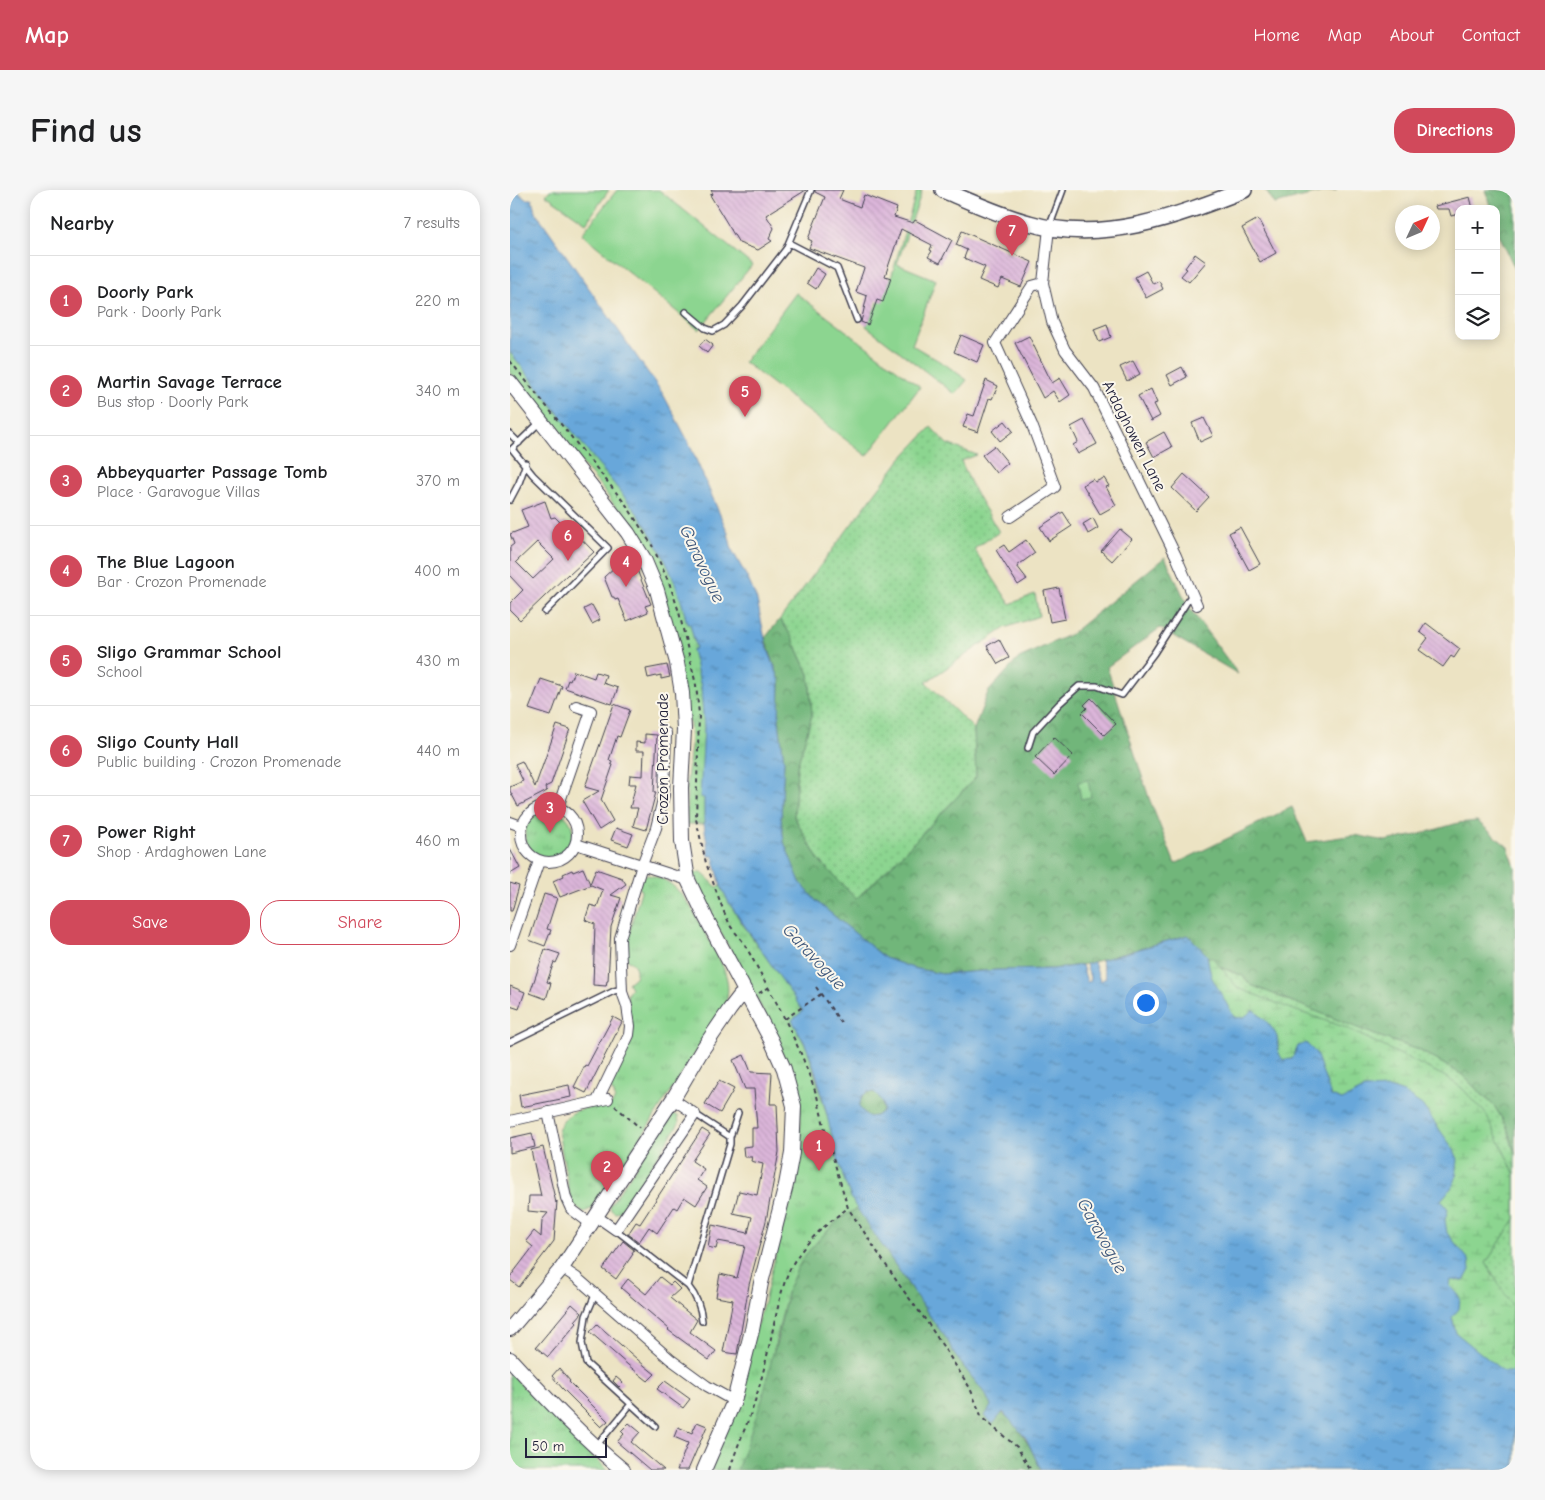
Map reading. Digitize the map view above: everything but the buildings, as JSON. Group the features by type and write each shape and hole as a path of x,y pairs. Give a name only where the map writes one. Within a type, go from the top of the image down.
{"main road":[{"path":"943,190 1011,218 1049,228 1102,231 1137,225 1212,203 1244,190"}],"street":[{"name":"Ardaghowen Lane","path":"1049,228 1043,283 1052,322 1065,350 1094,388 1176,556 1197,605"},
{"path":"1010,517 1055,487 1032,425 996,343 1032,286 1043,283"},
{"name":"Crozon Promenade","path":"510,382 628,534 644,559 657,590 677,663 682,693 684,729 681,788 682,841 688,880 706,918 771,1040 784,1069 794,1106 794,1126 786,1185 734,1402 704,1470"},
{"path":"558,807 591,711 576,706"},
{"path":"510,1121 602,1100 629,1035 630,1026 627,1006 622,992 623,986 619,957 620,938 642,865 656,828 664,795 666,733"},
{"path":"545,806 558,807 570,814 576,823 578,832 576,844 570,854 561,860 552,863 539,861 529,854 523,846 520,836 521,826 526,817 534,810 545,806"},
{"path":"510,822 521,826"},
{"path":"576,844 688,880"},
{"path":"510,945 539,861"},
{"path":"510,1329 562,1268 673,1099 726,1014 740,996 746,992"},
{"path":"548,1112 570,1209 616,1230 695,1114 673,1099"},
{"path":"562,1268 596,1294 670,1359 707,1386 734,1402"},
{"path":"510,1359 595,1447 623,1470"}],"lane":[{"path":"686,312 704,328 713,331 724,325 742,306 786,249 811,190"},
{"path":"1049,228 1062,190"},
{"path":"789,243 837,268 857,320"},
{"path":"541,421 512,448 534,475 608,548 545,612"},
{"path":"510,434 519,443"},
{"path":"510,500 526,464"},
{"path":"1028,748 1033,732 1079,686 1098,686 1122,695 1154,653 1192,594"},
{"path":"510,1042 623,986"},
{"path":"688,1286 738,1113"},
{"path":"695,1114 730,1137"},
{"path":"616,1230 688,1286 695,1294 701,1306 702,1321"},
{"path":"596,1294 586,1316 582,1342 586,1363 655,1426"},
{"path":"595,1447 631,1404"}],"path":[{"path":"679,612 696,685 699,714 696,819 706,863 731,927 744,943 784,1019 817,1096 848,1208 900,1286 928,1322 965,1381 982,1418 1017,1447 1031,1470"},
{"path":"816,987 842,1024"},
{"path":"784,1019 821,994"},
{"path":"602,1100 640,1128"},
{"path":"730,1470 735,1452 758,1394 781,1293 792,1265 806,1245 830,1221 848,1208"}],"green space":[{"path":"550,190 609,190 586,223 546,195"},
{"path":"617,190 659,190 752,265 699,330 582,234"},
{"path":"917,190 922,191 897,264 936,280 912,345 967,380 955,394 866,326 891,278"},
{"path":"1265,190 1337,190 1275,204"},
{"path":"1485,190 1515,190 1515,269 1500,236 1500,205 1490,205"},
{"path":"796,293 920,387 867,456 744,362"},
{"path":"510,352 641,518 675,581 687,624 690,623 696,649 693,650 701,687 704,728 701,797 704,797 704,824 687,824 687,780 691,746 690,724 638,539 605,492 510,373"},
{"path":"931,427 947,444 977,455 961,461 974,490 999,532 974,549 1010,604 1035,594 1039,616 1005,628 926,682 974,729 976,777 898,859 856,899 818,859 794,816 797,767 812,715 809,674 792,637 780,619 900,460"},
{"path":"1165,557 1188,606 1238,674 1160,628 1107,667 1149,798 1175,864 1292,807 1307,842 1355,835 1385,841 1417,835 1458,823 1477,821 1508,847 1515,867 1515,1154 1507,1127 1495,1107 1461,1074 1419,1050 1375,1035 1251,985 1243,976 1209,963 1188,935 1086,964 1053,969 997,970 942,974 913,968 885,958 816,901 800,882 784,842 781,818 784,761 779,721 780,681 765,638 780,619 792,637 809,674 812,715 797,767 794,817 818,859 856,899 898,859 976,777 974,729 988,692 1019,658 1071,634"},
{"path":"1088,780 1091,797 1081,799 1078,782"},
{"path":"549,810 558,812 566,817 571,825 573,834 571,843 566,851 558,856 549,858 540,856 532,851 527,843 525,834 527,825 532,817 540,812"},
{"path":"701,872 717,887 721,886 741,922 804,1011 792,1020 808,1051 850,1194 858,1208 842,1217 822,1236 806,1254 798,1267 788,1289 762,1400 737,1470 711,1470 764,1302 793,1184 801,1123 799,1105 774,1032 705,904 693,873"},
{"path":"643,875 655,876 666,881 675,888 691,907 723,966 728,984 727,999 725,1007 596,1207 584,1212 575,1207 570,1196 558,1131 567,1117 573,1113 612,1104 615,1099 614,1094 607,1086 632,1040 630,1038 627,995 631,988 628,983 635,977 636,972 634,965 627,960 628,937 641,891 639,886"},
{"path":"1198,956 1213,958 1238,988 1344,1027 1444,1076 1462,1088 1486,1114 1515,1175 1515,1219 1486,1263 1512,1306 1509,1354 1515,1361 1515,1470 1342,1100 1331,1096 1292,1059 1283,1060 1278,1054 1233,1026"},
{"path":"1209,963 1243,976 1251,985 1284,999 1312,1008 1375,1035 1419,1050 1461,1074 1495,1107 1507,1127 1515,1154 1515,1372 1298,1046"},
{"path":"868,1092 874,1092 882,1103 883,1111 876,1116 868,1117 859,1107 862,1096"},
{"path":"671,1113 678,1116 679,1123 622,1212 615,1213 611,1210 610,1206"},
{"path":"858,1208 905,1280 947,1339 954,1354 986,1395 991,1406 1009,1418 1022,1434 1041,1470 737,1470 777,1341 788,1289 798,1267 806,1254 822,1236 842,1217"},
{"path":"510,1373 586,1450 608,1470 510,1470"}],"water":[{"name":"Garavogue","path":"510,190 517,190 525,199 532,199 535,211 663,394 688,441 728,533 732,550 757,600 766,644 780,681 779,721 784,761 781,818 784,842 800,882 816,901 885,958 913,968 942,974 997,970 1053,969 1082,965 1087,982 1091,981 1086,964 1094,962 1100,981 1106,978 1101,960 1188,935 1207,955 1211,976 1234,1017 1243,1018 1253,1010 1260,1015 1275,1033 1283,1060 1292,1059 1298,1046 1306,1043 1316,1053 1331,1096 1342,1100 1364,1089 1389,1088 1404,1093 1422,1105 1454,1150 1458,1159 1453,1186 1441,1200 1448,1209 1445,1220 1447,1233 1469,1260 1470,1270 1464,1281 1451,1280 1450,1286 1460,1298 1459,1309 1452,1317 1456,1333 1504,1372 1515,1372 1515,1470 1041,1470 1026,1438 1003,1412 993,1424 985,1416 991,1406 986,1395 954,1354 947,1339 854,1204 840,1167 815,1070 792,1020 803,1011 729,903 721,886 713,856 709,856 704,824 704,798 700,797 704,728 701,687 692,650 696,648 690,624 687,624 675,582 641,518 510,352","holes":["868,1092 874,1092 881,1100 883,1111 876,1116 868,1117 859,1107 862,1096"]}],"place":[{"name":"Power Right","path":"1012,256"},
{"name":"Sligo Grammar School","path":"745,417"},
{"name":"Sligo County Hall","path":"568,561"},
{"name":"The Blue Lagoon","path":"626,587"},
{"name":"Abbeyquarter Passage Tomb","path":"550,833"},
{"name":"Doorly Park","path":"819,1171"},
{"name":"Martin Savage Terrace","path":"607,1192"}]}
